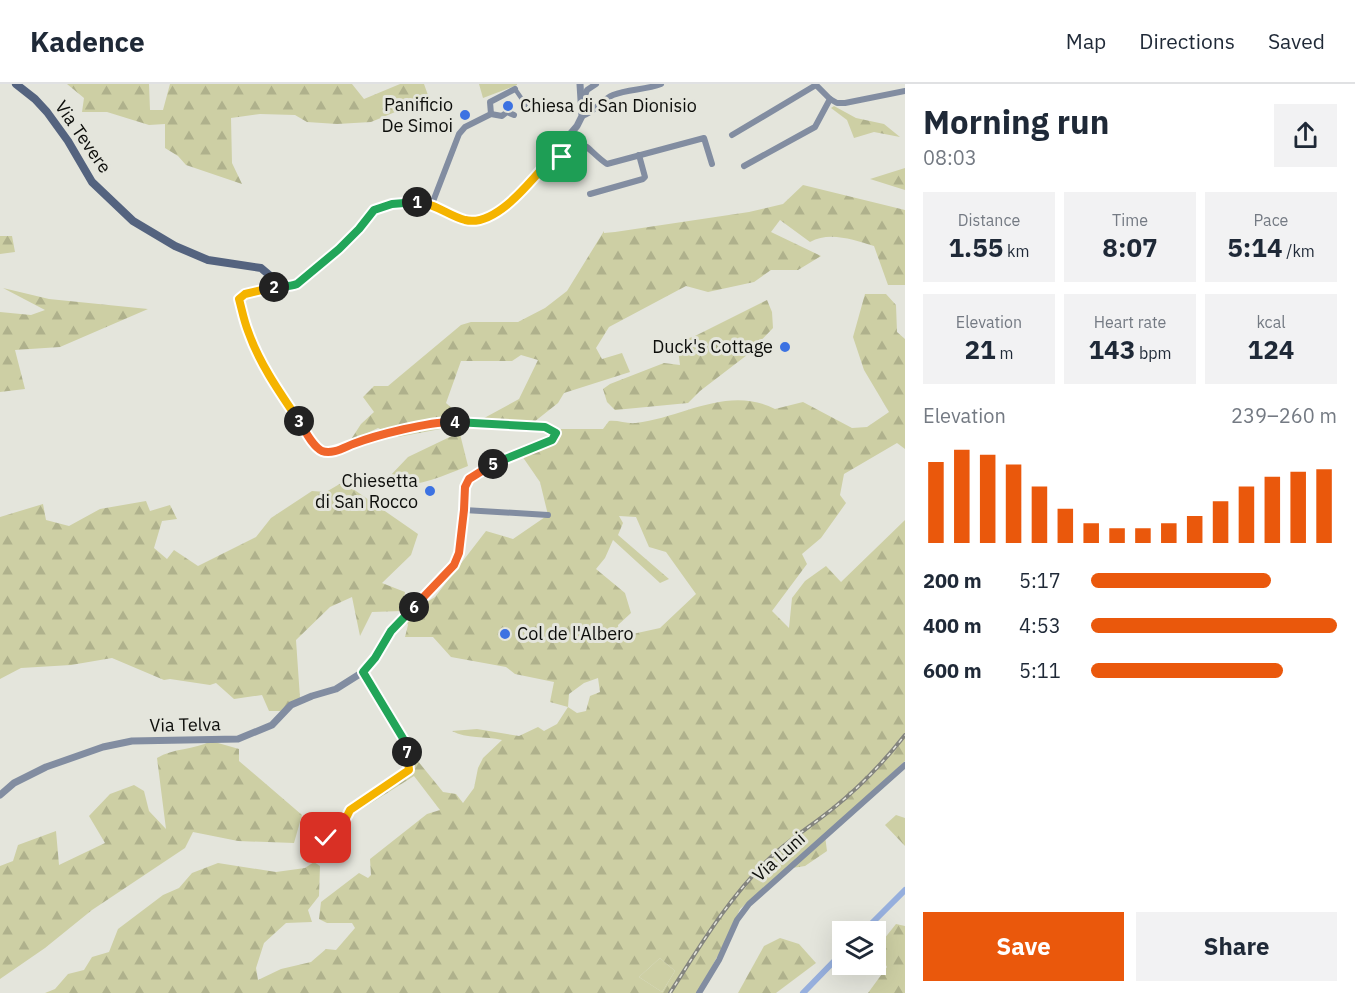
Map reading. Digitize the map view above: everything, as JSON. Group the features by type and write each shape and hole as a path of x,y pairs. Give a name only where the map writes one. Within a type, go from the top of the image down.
{"main road":[{"name":"Via Tevere","path":"16,84 47,112 68,141 92,182 134,221 175,246 208,260 261,268 281,285"}],"street":[{"path":"580,84 581,113"},
{"path":"281,285 291,286 304,278 346,243 374,210 392,204 418,202 432,204 466,220 482,220 496,214 525,187 577,126 584,108 583,99 587,90 596,84"},
{"path":"581,113 589,115 602,101 614,94 661,84"},
{"path":"732,135 815,85 837,103 905,91"},
{"path":"491,114 490,102 515,89 526,105"},
{"path":"744,166 815,127 830,99"},
{"path":"432,204 459,134 465,127 491,114 502,116 507,112 514,114"},
{"path":"553,156 562,157 569,147 578,143 587,145 607,164 704,138 712,164"},
{"path":"590,194 643,180 645,177 639,155"},
{"name":"Via Telva","path":"0,795 14,783 46,767 103,747 132,741 238,739 272,725 291,705 336,688 363,672 375,658 391,631 454,565 459,553 465,487 469,479 498,461 552,440 556,433 545,427 451,422 401,431 361,441 331,452 323,452 307,433 277,388 249,334 239,299 245,294 281,285"},
{"path":"464,510 548,515"},
{"path":"315,841 326,838 344,822 350,810 409,770 409,757 404,740 363,672"},
{"name":"Via Luni","path":"699,993 719,960 737,920 749,904 905,765"}],"green space":[{"path":"67,84 149,84 150,110 163,110 170,84 352,84 364,99 400,84 424,84 429,98 371,122 337,124 307,122 295,115 260,114 231,118 232,163 242,184 186,165 178,156 165,148 165,124 149,125 107,112 82,112 84,98"},
{"path":"479,84 517,84 517,85 483,98"},
{"path":"834,106 856,118 884,124 900,137 874,132 854,138 847,120 831,108"},
{"path":"905,168 905,190 870,179"},
{"path":"803,185 905,210 905,285 888,285 874,246 834,237 825,237 810,242 780,220 771,232 821,256 798,270 771,270 754,282 708,292 686,286 609,327 596,348 602,359 622,353 630,372 564,393 558,403 529,426 475,423 519,399 538,360 521,355 512,361 461,361 446,403 454,410 468,466 423,482 394,486 389,477 408,457 456,434 451,427 398,437 378,428 350,441 361,424 374,412 363,397 374,386 388,386 461,325 471,322 518,322 545,308 567,291 604,231 604,233 615,232 749,212 783,204"},
{"path":"0,236 12,236 15,252 0,254"},
{"path":"3,288 49,299 148,309 60,347 15,350 25,389 0,392 0,312 31,315 45,310"},
{"path":"865,294 886,294 896,305 897,332 905,339 905,449 897,443 844,474 840,495 846,503 821,538 802,554 807,564 772,611 789,628 792,598 805,581 826,566 841,582 905,520 905,761 825,836 827,851 805,866 786,869 740,909 698,993 45,993 55,989 68,974 84,970 92,957 109,952 118,929 163,895 179,888 192,873 218,863 276,872 305,868 314,862 320,866 319,896 308,910 312,922 286,923 264,943 256,968 258,980 281,969 311,962 326,949 336,950 355,928 352,923 327,923 319,919 321,902 359,873 368,878 371,875 370,859 427,814 440,810 414,776 354,814 353,804 417,760 443,792 456,794 463,803 474,788 478,768 483,758 502,740 463,735 452,731 477,729 519,736 538,727 544,731 557,724 568,707 550,702 554,682 515,674 506,667 451,657 433,637 405,637 408,625 405,616 435,597 486,531 513,539 548,515 540,482 522,456 553,442 559,429 603,429 609,421 636,423 654,420 723,401 758,402 775,409 803,402 852,428 867,427 889,412 864,370 853,337","holes":["619,516 636,517 649,547 666,552 696,594 660,628 619,637 618,625 631,613 625,593 596,569 605,558 613,540 660,583 669,579 618,535 623,523","598,678 600,692 590,696 586,711 577,713 568,707 569,694 584,683","660,958 675,971 662,992 639,977"]},
{"path":"767,300 772,312 773,328 747,355 688,403 615,410 607,402 603,389 610,384 664,363 680,365 677,341 693,337"},
{"path":"343,482 418,534 411,555 382,583 405,592 402,611 372,612 360,636 352,597 330,607 296,640 300,698 281,711 269,711 262,695 234,699 216,683 210,685 164,680 112,658 71,665 21,668 0,679 0,517 43,504 46,520 69,526 100,509 146,501 150,511 170,505 177,519 162,521 154,548 167,559 174,550 198,566 256,537 271,518 312,491 326,492"},
{"path":"211,741 239,749 239,761 302,815 294,843 238,841 193,832 185,848 92,910 45,948 0,979 0,866 13,861 18,845 56,831 59,865 105,843 89,816 110,794 134,785 144,791 149,811 166,829 157,758 170,752"},
{"path":"896,815 905,818 905,846 885,825"},
{"path":"896,924 905,926 905,993 868,993 881,975 886,975 886,936"},
{"path":"780,938 799,944 816,963 776,993 738,993 764,946"},
{"path":"660,958 675,971 662,992 639,977"}],"waterway":[{"path":"874,921 905,890"},
{"path":"803,993 832,963"}],"railway":[{"path":"670,993 716,922 755,873 785,845 851,793 905,735"}],"place":[{"name":"Chiesa di San Dionisio","path":"508,106"},
{"name":"Panificio De Simoi","path":"465,115"},
{"name":"Duck's Cottage","path":"785,347"},
{"name":"Chiesetta di San Rocco","path":"430,491"},
{"name":"Col de l'Albero","path":"505,634"}],"route":[{"path":"326,838 344,822 350,810 409,770 409,757 404,740 363,672 375,658 391,631 454,565 459,553 464,510 463,499 469,479 498,461 552,440 556,433 545,427 451,422 401,431 361,441 331,452 323,452 314,443 277,388 257,352 247,329 239,299 245,294 281,285 297,284 339,249 374,210 392,204 418,202 432,204 466,220 482,220 496,214 553,156 562,157"}]}
